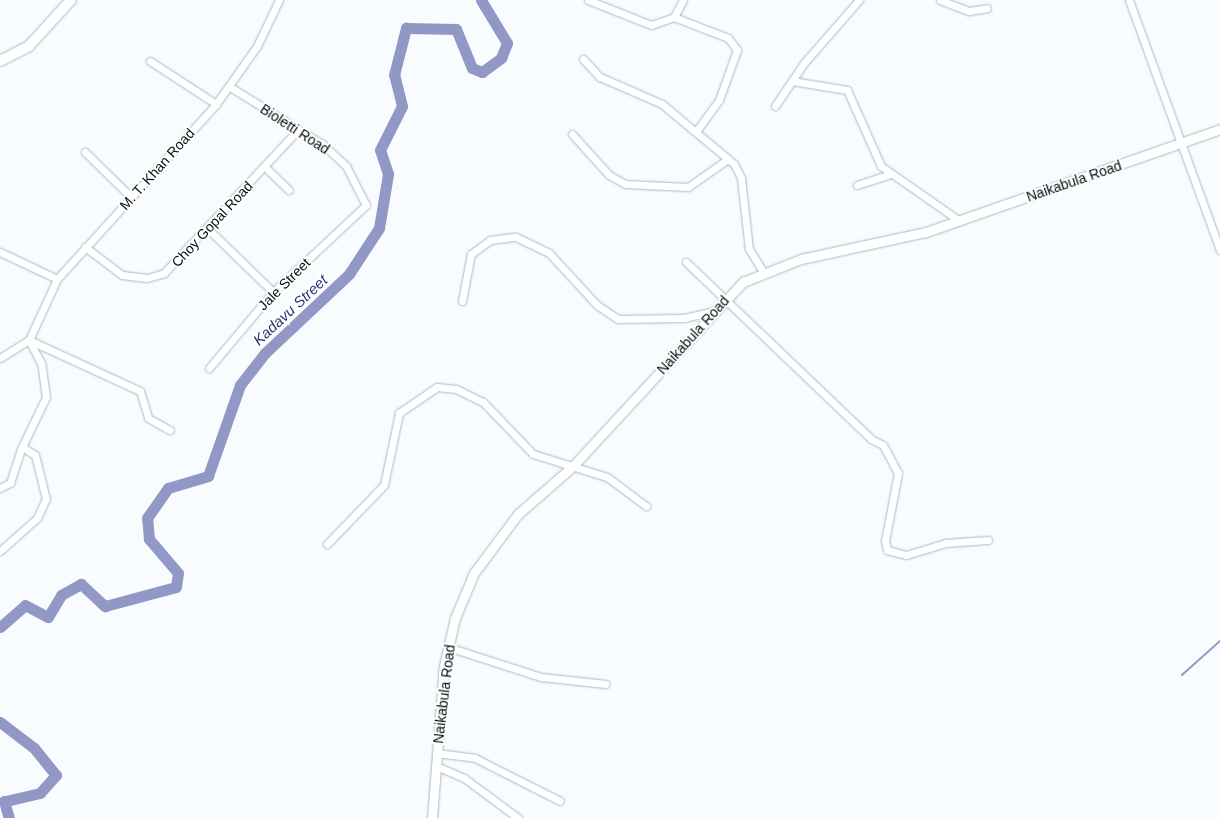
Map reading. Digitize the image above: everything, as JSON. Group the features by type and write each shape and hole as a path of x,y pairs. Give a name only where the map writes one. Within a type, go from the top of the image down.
{"main road":[{"path":"0,61 29,46 71,0"}],"street":[{"name":"M. T. Khan Road","path":"30,337 57,279 230,87 279,0"},
{"path":"588,0 644,24 659,25 674,17 684,0"},
{"path":"775,106 792,81 858,0"},
{"path":"940,0 969,10 987,8"},
{"path":"1129,0 1220,250"},
{"path":"674,17 728,38 737,50 719,100 696,132"},
{"path":"583,59 592,72 662,104 728,158 741,178 749,249 763,271"},
{"path":"150,61 216,104"},
{"path":"792,81 847,90 876,158 890,174 958,220"},
{"name":"Bioletti Road","path":"230,87 298,130 346,166 366,205"},
{"name":"Naikabula Road","path":"432,818 436,753 448,647 455,618 474,573 518,514 573,466 725,299 763,271 926,232 1220,129"},
{"name":"Choy Gopal Road","path":"86,247 122,275 147,278 170,268 298,130"},
{"path":"572,134 608,175 625,184 688,187 728,158"},
{"path":"86,152 132,197"},
{"path":"265,166 289,190"},
{"path":"857,185 890,174"},
{"name":"Jale Street","path":"209,368 273,292 366,205"},
{"path":"208,229 273,292"},
{"path":"462,301 471,254 490,240 516,237 549,253 598,305 618,318 684,318 715,311"},
{"path":"0,252 57,279"},
{"path":"686,262 871,439 883,445 893,459 898,473 885,542 887,550 906,555 946,543 988,540"},
{"path":"0,358 30,337"},
{"path":"30,337 140,391 148,418 170,430"},
{"path":"0,488 10,483 22,447 46,397 41,363 30,337"},
{"path":"327,544 384,485 399,413 437,387 456,389 483,402 525,449 607,476 646,506"},
{"path":"0,551 37,518 46,500 36,455 22,447"},
{"path":"448,647 541,678 606,684"},
{"path":"436,753 476,758 560,801"},
{"path":"436,766 464,778 518,818"}],"waterway":[{"name":"Kadavu Street","path":"0,627 25,605 48,617 61,595 81,584 105,606 176,587 178,573 149,539 147,518 168,488 208,476 240,385 265,353 349,274 379,228 388,174 380,150 402,106 394,75 406,28 456,29 472,68 482,72 501,58 507,43 481,0"},
{"path":"1182,675 1220,641"},
{"name":"Kadavu Street","path":"0,722 34,748 56,775 40,793 4,801 9,818"}]}
